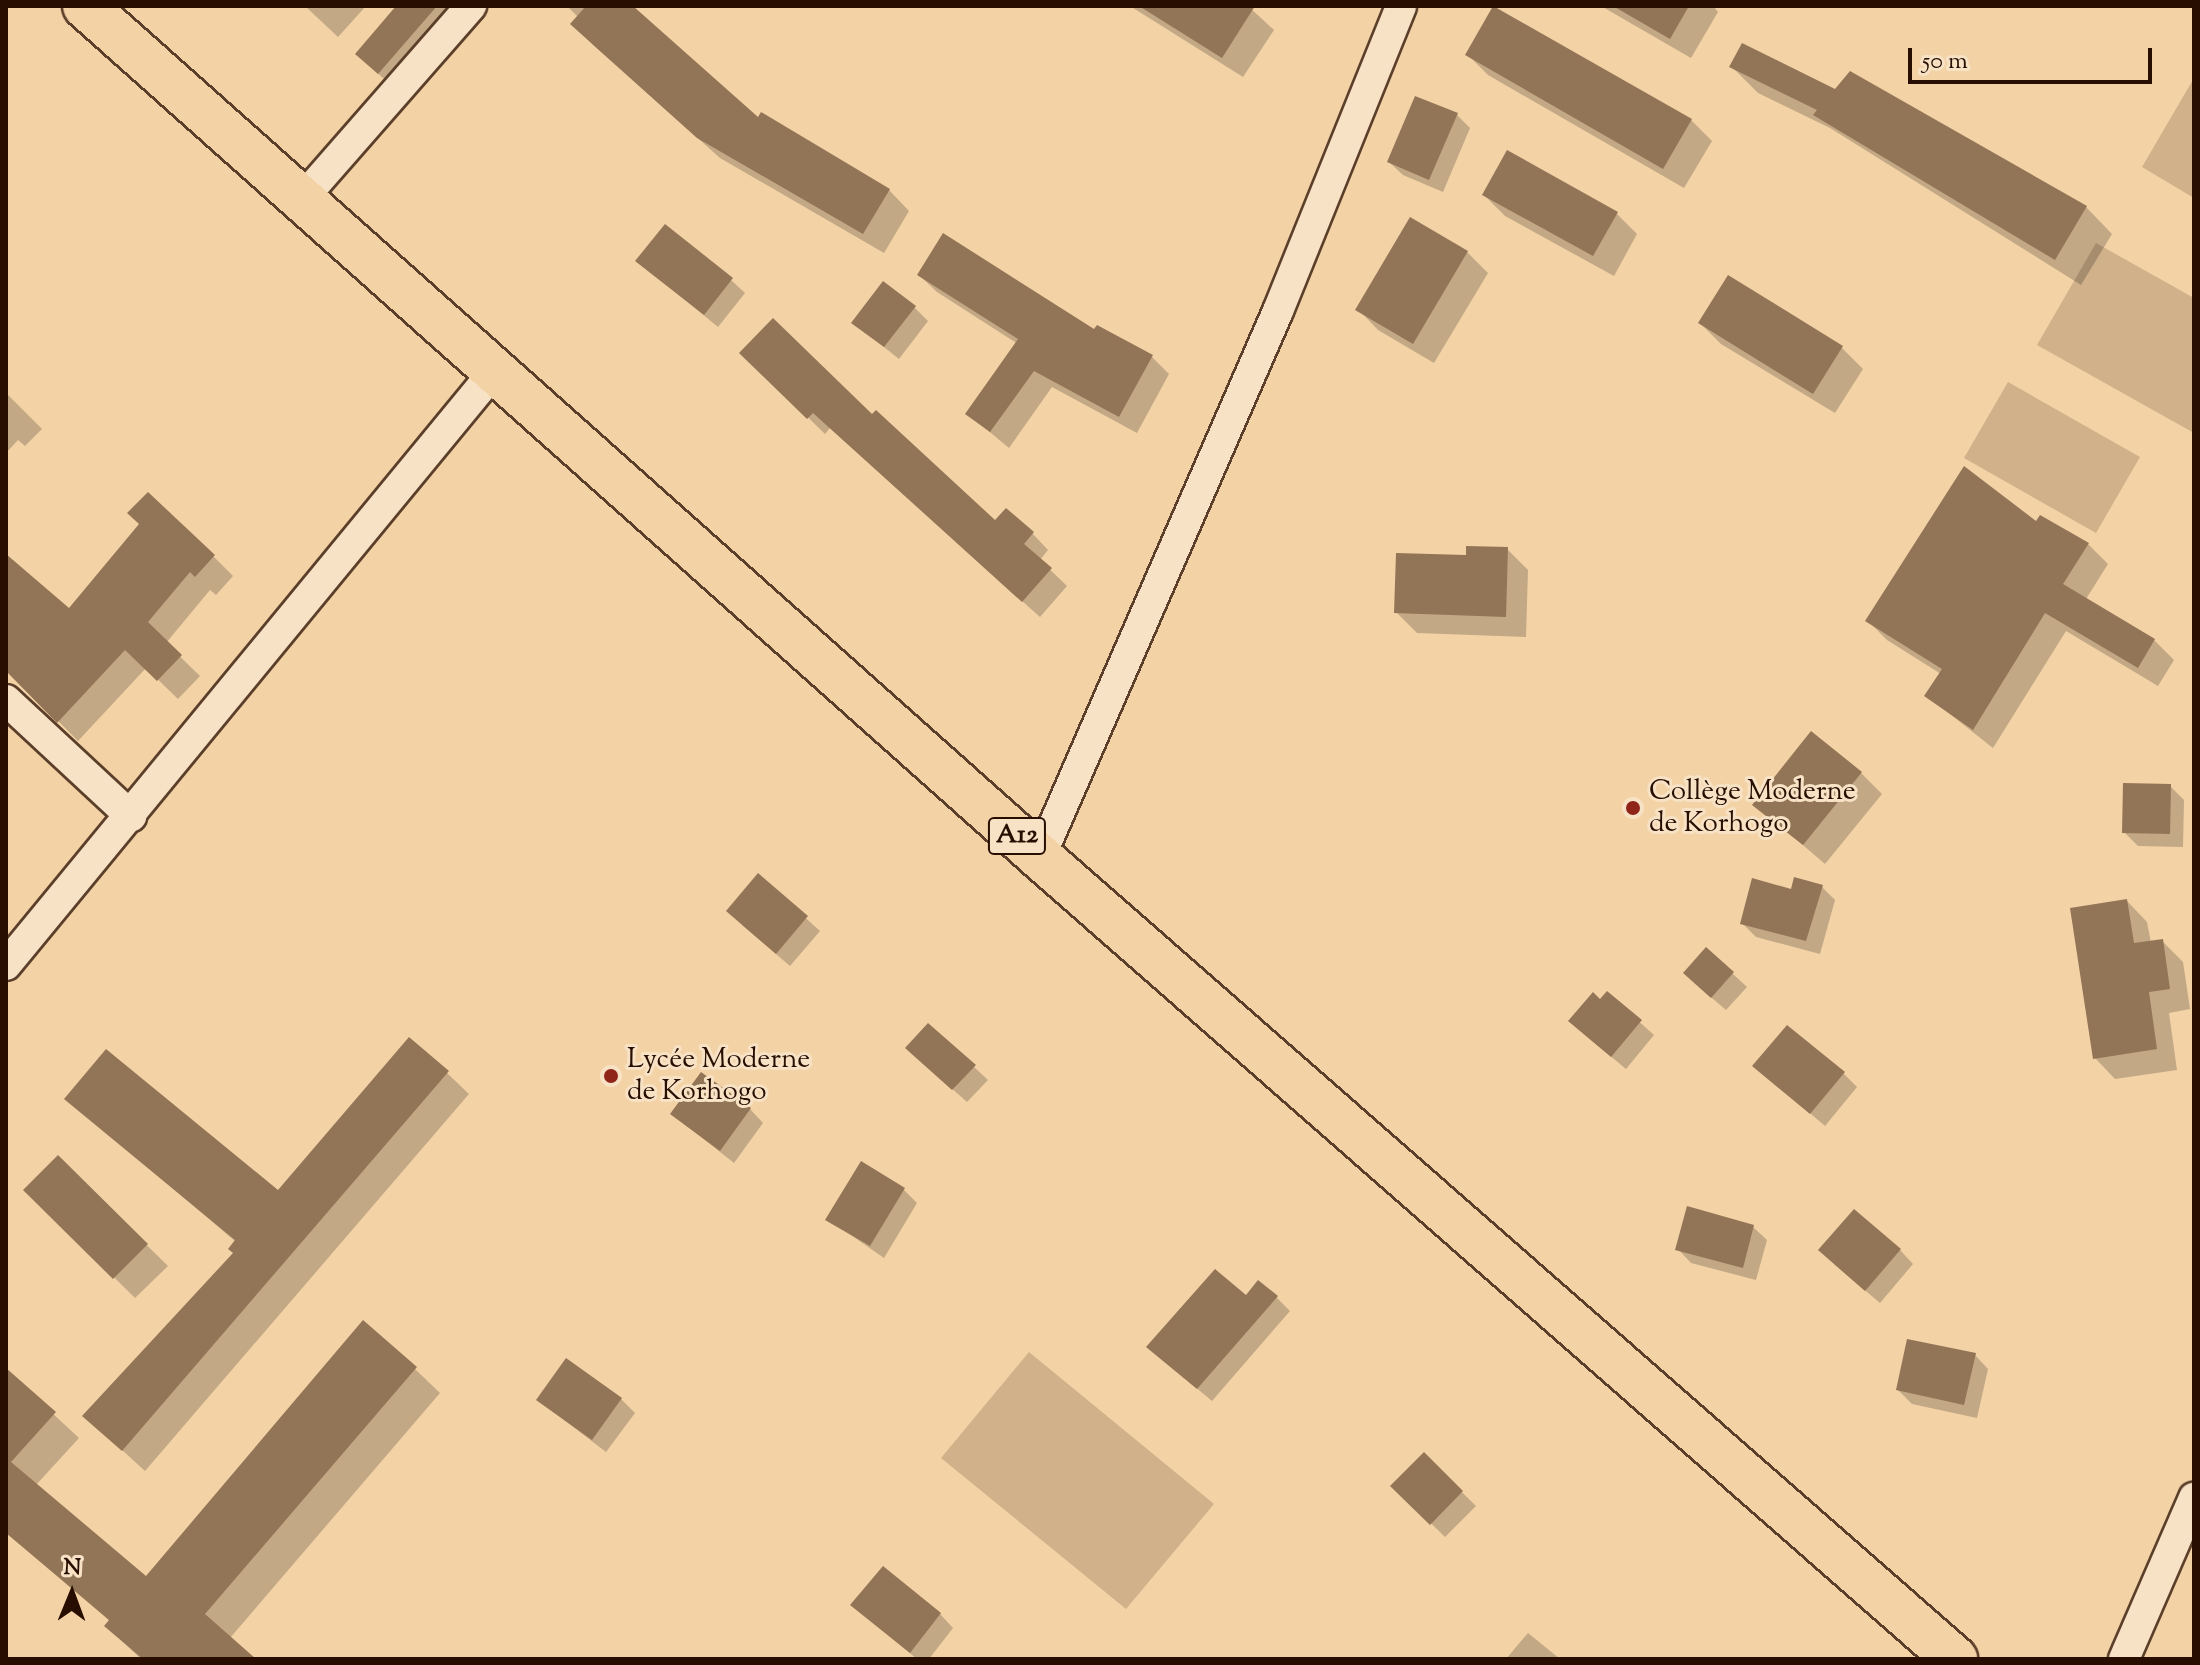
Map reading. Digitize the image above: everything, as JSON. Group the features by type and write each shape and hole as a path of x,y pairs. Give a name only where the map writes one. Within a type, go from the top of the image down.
{"main road":[{"name":"A12","path":"85,6 496,369 1040,857 1955,1659"}],"street":[{"path":"302,199 471,6"},
{"path":"1040,857 1278,311 1401,6"},
{"path":"6,965 496,369"},
{"path":"6,700 131,816"},
{"path":"2124,1659 2194,1498"}],"shaded area":[{"path":"2194,78 2194,198 2142,167"},
{"path":"2096,243 2194,298 2194,433 2037,345"},
{"path":"2008,382 2140,457 2096,533 1964,458"},
{"path":"1029,1352 1214,1504 1126,1609 941,1458"}],"building":[{"path":"396,6 437,6 378,74 355,54"},
{"path":"586,6 633,6 758,117 761,112 890,189 863,234 697,138 570,24"},
{"path":"1139,6 1255,6 1222,58"},
{"path":"1493,6 1692,119 1663,169 1465,55"},
{"path":"1613,6 1689,6 1670,39"},
{"path":"1742,43 1835,89 1850,71 2087,206 2055,260 1813,115 1817,110 1729,67"},
{"path":"1415,96 1458,113 1429,180 1387,162"},
{"path":"1507,150 1618,212 1593,256 1482,195"},
{"path":"1410,217 1468,251 1413,344 1355,310"},
{"path":"665,224 733,278 704,315 635,261"},
{"path":"943,233 1094,329 1097,325 1153,355 1119,417 1034,371 990,432 965,414 1018,339 917,275"},
{"path":"1728,275 1843,346 1813,394 1698,323"},
{"path":"883,281 916,306 884,347 851,323"},
{"path":"773,318 872,414 876,410 995,520 1006,508 1034,532 1024,544 1052,568 1022,602 813,413 807,419 739,353"},
{"path":"1964,466 2036,521 2040,515 2089,543 2063,584 2155,639 2138,668 2045,613 1973,730 1924,696 1942,669 1865,621"},
{"path":"148,492 215,555 195,577 190,572 148,622 182,655 157,681 125,650 57,723 6,671 6,554 69,608 139,524 127,513"},
{"path":"1466,546 1508,547 1506,617 1394,613 1396,553 1466,555"},
{"path":"1811,731 1862,772 1803,845 1752,805"},
{"path":"2123,783 2171,784 2170,834 2122,833"},
{"path":"758,873 808,916 776,954 726,911"},
{"path":"1794,877 1823,885 1806,941 1740,924 1752,878 1791,889"},
{"path":"2127,899 2134,943 2163,939 2170,989 2149,992 2157,1049 2093,1059 2070,908"},
{"path":"1706,947 1734,972 1711,998 1683,973"},
{"path":"1607,991 1642,1020 1611,1057 1568,1021 1593,992 1600,999"},
{"path":"928,1023 976,1065 952,1090 905,1048"},
{"path":"1787,1025 1845,1072 1810,1114 1752,1066"},
{"path":"409,1037 449,1071 122,1451 82,1416 233,1253 228,1249 235,1240 64,1099 106,1049 278,1190"},
{"path":"701,1072 751,1108 720,1151 670,1114"},
{"path":"58,1155 148,1244 113,1279 23,1190"},
{"path":"861,1161 905,1188 870,1246 825,1220"},
{"path":"1687,1206 1754,1225 1743,1268 1675,1250"},
{"path":"1854,1209 1901,1249 1865,1291 1818,1250"},
{"path":"1215,1269 1246,1295 1258,1280 1278,1296 1197,1389 1146,1347"},
{"path":"363,1320 417,1367 205,1614 256,1659 143,1659 104,1626 109,1620 6,1533 6,1368 56,1412 11,1462 146,1576"},
{"path":"1907,1339 1976,1353 1964,1405 1896,1390"},
{"path":"566,1358 622,1398 592,1440 536,1400"},
{"path":"1424,1452 1463,1491 1430,1525 1390,1486"},
{"path":"883,1566 941,1613 910,1653 850,1605"}],"place":[{"name":"Collège Moderne de Korhogo","path":"1633,808"},
{"name":"Lycée Moderne de Korhogo","path":"611,1076"}]}
